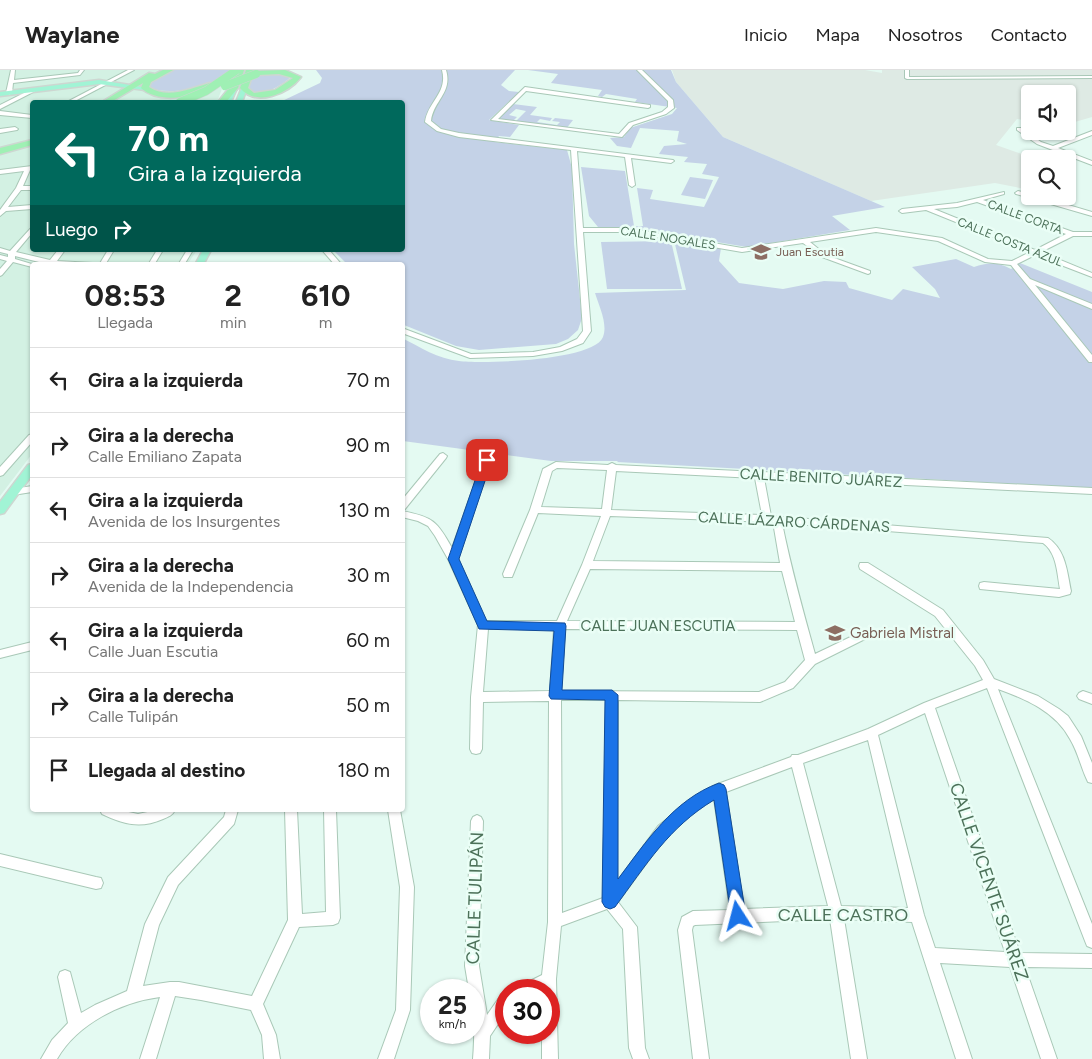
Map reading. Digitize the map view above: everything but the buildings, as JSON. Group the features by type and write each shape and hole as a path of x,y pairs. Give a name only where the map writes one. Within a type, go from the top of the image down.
{"highway":[{"path":"109,100 162,70"},
{"path":"169,70 145,85 151,92 177,94 209,89"},
{"path":"179,100 202,90 232,70"},
{"path":"224,100 234,88 239,70"},
{"path":"185,100 206,91 239,70"},
{"path":"268,100 301,81 303,77 298,70"},
{"path":"190,100 224,80 256,71 292,72 297,77 286,86 265,95 252,95 244,88 256,71"},
{"path":"174,100 256,71"},
{"path":"0,151 30,144"},
{"path":"0,155 30,148"}],"main road":[{"path":"0,94 108,82 145,85"},
{"path":"229,100 234,88"},
{"path":"240,100 244,88"},
{"path":"0,510 30,471"}],"street":[{"path":"10,93 13,70"},
{"path":"12,82 80,74 82,70"},
{"path":"74,100 132,70"},
{"path":"444,70 446,75 445,90 428,115 428,122 439,130 459,135 566,148 579,141 620,136 631,124 664,113 671,108 671,101 639,70"},
{"path":"907,70 908,78 1092,77"},
{"path":"580,132 494,120 525,89 648,106"},
{"path":"0,107 34,90"},
{"path":"0,114 30,117"},
{"path":"25,126 30,123"},
{"path":"0,131 15,129"},
{"path":"1019,129 1039,143 1092,163"},
{"path":"405,331 470,356 533,354 562,349 580,340 587,331 580,230 580,132"},
{"path":"575,137 580,132"},
{"path":"1054,148 1092,133"},
{"path":"1082,137 1092,140"},
{"path":"579,141 628,156 671,161"},
{"path":"628,156 632,185"},
{"path":"1082,159 1092,168"},
{"path":"0,172 30,168"},
{"path":"2,211 19,188 30,168"},
{"path":"19,188 30,188"},
{"path":"902,211 928,210 1002,193"},
{"name":"CALLE CORTA","path":"978,200 1072,234"},
{"path":"1064,205 1092,214"},
{"path":"2,211 30,207"},
{"path":"1071,207 1092,207"},
{"name":"CALLE COSTA AZUL","path":"928,210 1092,275"},
{"name":"CALLE NOGALES","path":"580,230 626,230 742,250 876,230 909,233 940,239 988,261 1014,263"},
{"path":"0,274 30,233"},
{"path":"1092,234 1072,234 1014,263 1089,349 1092,360"},
{"path":"804,240 824,256 868,272"},
{"path":"0,250 30,264"},
{"path":"53,262 60,252"},
{"path":"327,252 336,262"},
{"path":"0,257 40,262"},
{"path":"1028,280 1092,307"},
{"path":"0,473 30,439"},
{"path":"407,492 443,456"},
{"path":"453,559 487,460"},
{"name":"CALLE BENITO JUÁREZ","path":"535,510 551,466 612,466 759,476 1092,491"},
{"path":"549,979 555,922 555,696 560,626 587,566 606,514 612,466"},
{"path":"759,476 803,626 811,661"},
{"path":"13,492 30,489"},
{"path":"508,574 535,510"},
{"name":"CALLE LÁZARO CÁRDENAS","path":"535,510 772,519 1045,540 1052,544 1056,550 1066,591 984,586"},
{"path":"405,515 421,518 431,524 439,534 453,559 483,625 477,697 476,749"},
{"path":"587,566 786,567"},
{"path":"864,566 939,613 979,663 990,682 1092,941"},
{"name":"CALLE JUAN ESCUTIA","path":"483,625 803,626"},
{"path":"477,697 612,695 760,697 789,685 811,661 863,635"},
{"path":"0,654 30,646"},
{"path":"555,922 610,902 663,830 692,806 719,789 796,759 872,733 928,706 990,682 1015,690 1044,706 1070,727 1092,778"},
{"path":"612,695 610,902 630,927 637,1048 641,1059"},
{"name":"CALLE VICENTE SUÁREZ","path":"928,706 1017,960 1049,1059"},
{"path":"872,733 917,915 964,1059"},
{"path":"796,759 836,912 859,1059"},
{"path":"719,789 738,916"},
{"path":"110,812 127,820 156,818 166,812"},
{"path":"132,996 152,924 173,881 230,820 232,812"},
{"path":"272,1059 269,1035 256,1004 295,921 291,812"},
{"path":"295,921 333,918 330,812"},
{"path":"386,1059 403,1010 404,982 407,887 394,812"},
{"name":"CALLE TULIPÁN","path":"474,979 472,966 477,821"},
{"path":"0,860 96,883"},
{"name":"CALLE CASTRO","path":"701,1059 685,930 687,922 693,918 836,912 917,915"},
{"path":"930,955 1017,960 1092,961"},
{"path":"65,977 76,1024"},
{"path":"148,1059 170,989"},
{"path":"49,1059 52,1052 76,1024 132,996 170,989 256,1004"},
{"path":"485,1031 495,1016"},
{"name":"CALLE TULIPÁN","path":"481,1059 482,1044"},
{"path":"550,1044 550,1059"}],"shaded area":[{"path":"0,70 229,70 218,100 30,100 30,252 196,252 189,262 30,262 30,457 0,496"},
{"path":"171,70 230,70 214,81 192,89 168,91 148,87 151,81"},
{"path":"316,70 515,70 501,85 509,91 519,92 489,120 519,125 510,137 499,136 495,142 567,150 572,168 574,244 582,318 578,330 568,339 556,344 479,350 456,346 405,325 405,262 345,262 335,252 405,252 405,100 284,100 320,83 322,78"},
{"path":"528,70 671,70 676,82 723,137 885,207 832,216 850,230 747,247 637,229 598,227 589,216 581,167 625,171 634,226 643,226 637,188 653,190 650,199 704,207 719,177 702,174 707,164 684,162 688,157 659,154 664,146 687,144 677,141 679,131 640,128 631,148 617,146 610,138 624,137 630,128 672,114 677,108 635,102 637,99 606,94 602,97 598,96 602,90 551,83 558,74"},
{"path":"672,70 865,70 882,73 882,70 1092,70 1092,117 1076,122 1076,85 1021,85 1021,120 1017,119 996,145 1021,154 1021,188 995,183 871,201 723,137 676,82"},
{"path":"275,72 291,77 265,92 259,93 248,90 251,78"},
{"path":"513,104 537,107 530,115 552,118 550,121 540,119 537,122 557,125 560,122 552,121 555,118 573,120 566,129 515,122 526,111 516,109 509,115 517,117 513,121 497,119"},
{"path":"690,177 713,180 705,199 681,195"},
{"path":"674,240 721,248 719,261 739,283 783,289 824,281 846,282 849,288 892,300 903,289 940,298 935,289 912,267 956,259 974,267 993,263 1011,269 1020,263 1092,292 1092,488 618,461 551,461 405,441 405,340 436,355 459,361 512,361 560,356 595,345 603,337 604,321 595,293 686,290"},
{"path":"671,241 682,289 607,289 601,242"}],"place":[{"name":"Juan Escutia","path":"761,252"},
{"name":"Gabriela Mistral","path":"835,633"}],"route":[{"path":"487,460 453,559 483,625 560,626 555,696 612,695 610,902 641,857 663,830 692,806 719,789 738,916"}]}
